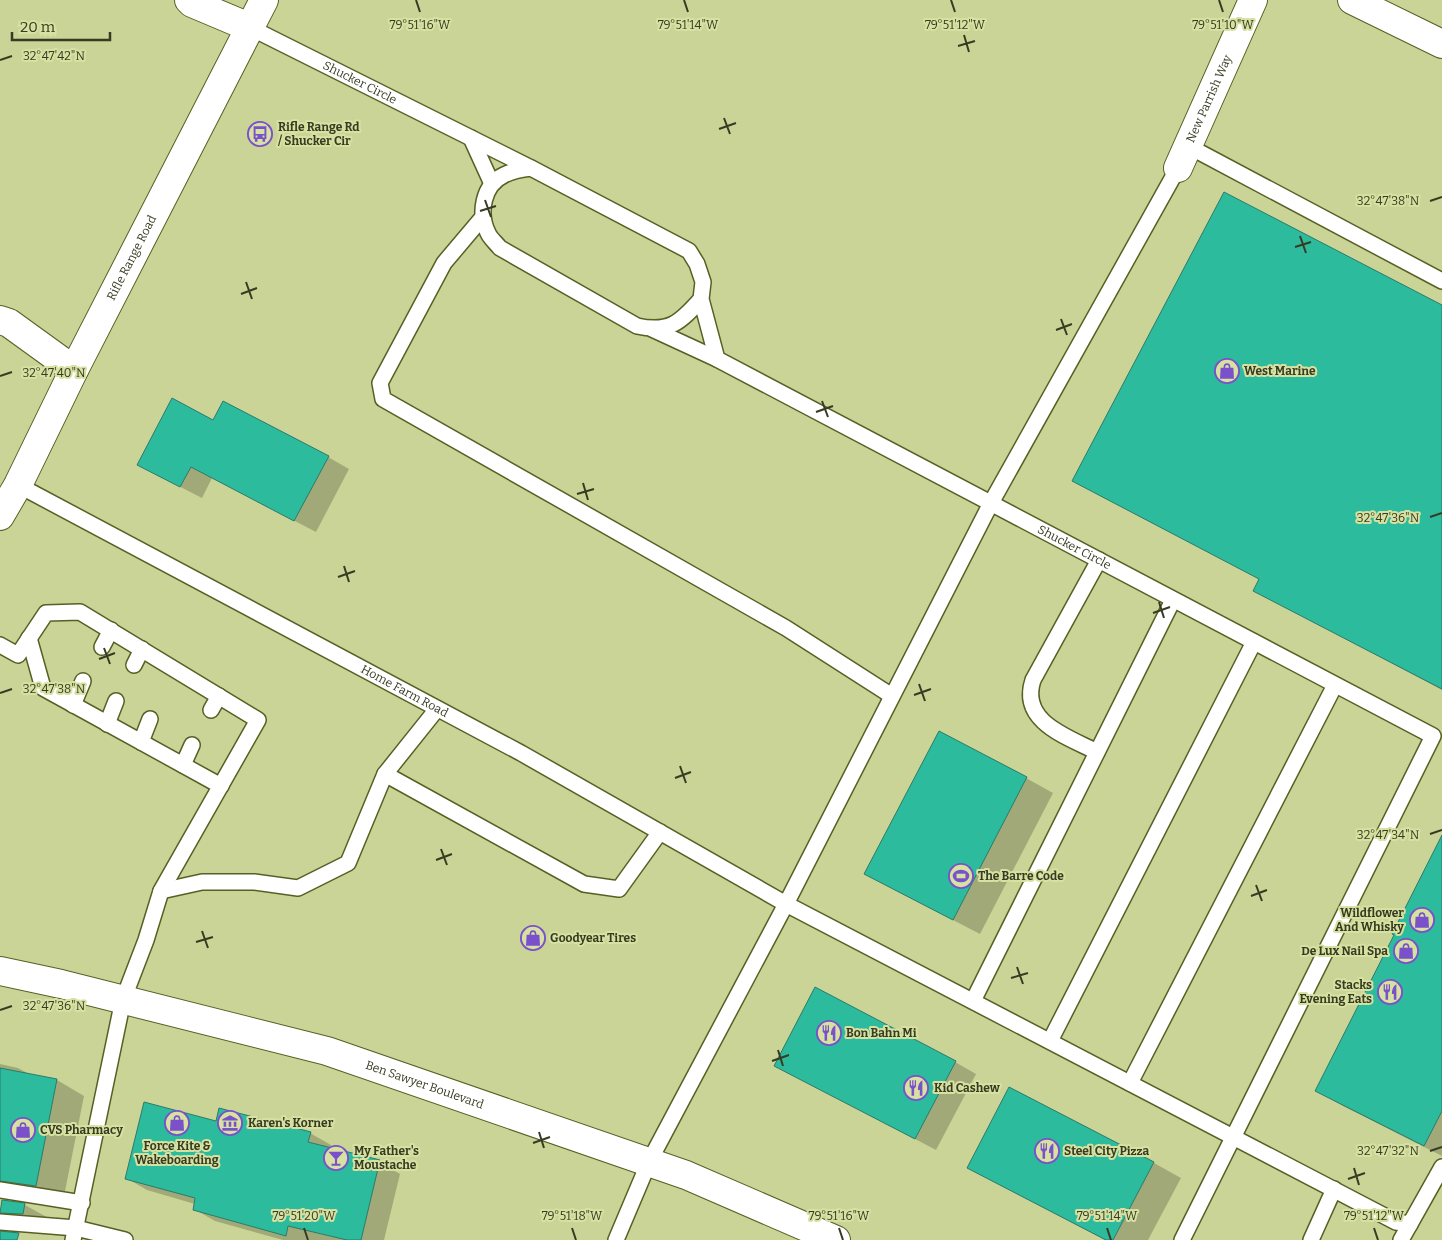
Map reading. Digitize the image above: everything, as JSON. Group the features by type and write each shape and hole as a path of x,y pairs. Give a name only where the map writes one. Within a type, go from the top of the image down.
{"main road":[{"path":"189,0 192,3 249,27"},
{"name":"Rifle Range Road","path":"0,516 18,485 74,370 264,0"},
{"name":"New Parrish Way","path":"1183,157 1253,0"},
{"path":"1352,0 1442,44"},
{"path":"0,320 9,323 74,370"},
{"name":"Ben Sawyer Boulevard","path":"0,971 61,984 327,1051 686,1175 836,1240"}],"lane":[{"name":"Shucker Circle","path":"249,27 531,168 689,251 697,264 703,282 701,299 717,359"},
{"path":"471,138 492,184"},
{"path":"616,1240 649,1162 786,904 991,503 1183,157 1442,281"},
{"path":"531,168 503,175 492,184 485,196 482,218 444,263 380,383 383,399 786,628 892,696"},
{"name":"Shucker Circle","path":"482,218 488,234 500,248 637,326 652,329 717,359 1433,736 1233,1138"},
{"path":"652,329 670,326 688,314 701,299"},
{"name":"Home Farm Road","path":"18,485 521,753 786,904 1396,1222 1410,1224"},
{"path":"1097,752 1042,721 1034,708 1029,691 1033,680 1099,560"},
{"path":"973,1001 1173,600"},
{"path":"0,645 18,656 46,613 80,612 142,649 171,676 215,703 258,720 162,891 123,1000 75,1234"},
{"path":"102,647 111,630"},
{"path":"29,638 44,688 221,786"},
{"path":"1050,1042 1254,642"},
{"path":"134,665 142,649"},
{"path":"73,705 83,681"},
{"path":"1130,1083 1335,685"},
{"path":"107,724 116,701"},
{"path":"162,891 202,882 254,882 298,888 348,863 385,774 437,708"},
{"path":"141,742 150,719"},
{"path":"184,765 192,745"},
{"path":"385,774 584,884 619,889 660,832"},
{"path":"1182,1240 1233,1138"},
{"path":"1401,1240 1442,1167"},
{"path":"1311,1240 1334,1189"},
{"path":"0,1190 82,1202"},
{"path":"0,1222 125,1240"}],"building":[{"path":"1224,192 1442,305 1442,689 1253,591 1259,579 1072,481"},
{"path":"172,398 213,420 223,401 329,456 294,521 191,467 180,487 137,465"},
{"path":"939,731 1027,777 953,920 864,874"},
{"path":"1442,835 1442,1111 1424,1146 1315,1091"},
{"path":"815,987 956,1061 915,1139 774,1066"},
{"name":"CVS Pharmacy","path":"0,1068 57,1079 36,1186 0,1181"},
{"path":"1009,1087 1154,1162 1113,1240 1106,1240 967,1168"},
{"path":"144,1102 216,1121 219,1108 311,1132 308,1142 380,1160 361,1240 347,1240 288,1226 286,1236 193,1210 195,1198 125,1179"},
{"path":"2,1200 25,1203 23,1214 0,1213"},
{"path":"0,1231 19,1233 17,1240 0,1240"}],"place":[{"name":"Rifle Range Rd / Shucker Cir","path":"260,134"},
{"name":"West Marine","path":"1227,371"},
{"name":"The Barre Code","path":"961,876"},
{"name":"Wildflower And Whisky","path":"1422,920"},
{"name":"Goodyear Tires","path":"533,938"},
{"name":"De Lux Nail Spa","path":"1406,951"},
{"name":"Stacks Evening Eats","path":"1390,992"},
{"name":"Bon Bahn Mi","path":"829,1033"},
{"name":"Kid Cashew","path":"916,1088"},
{"name":"Force Kite & Wakeboarding","path":"177,1123"},
{"name":"Karen's Korner","path":"230,1123"},
{"name":"CVS Pharmacy","path":"23,1130"},
{"name":"Steel City Pizza","path":"1047,1151"},
{"name":"My Father's Moustache","path":"336,1158"}]}
